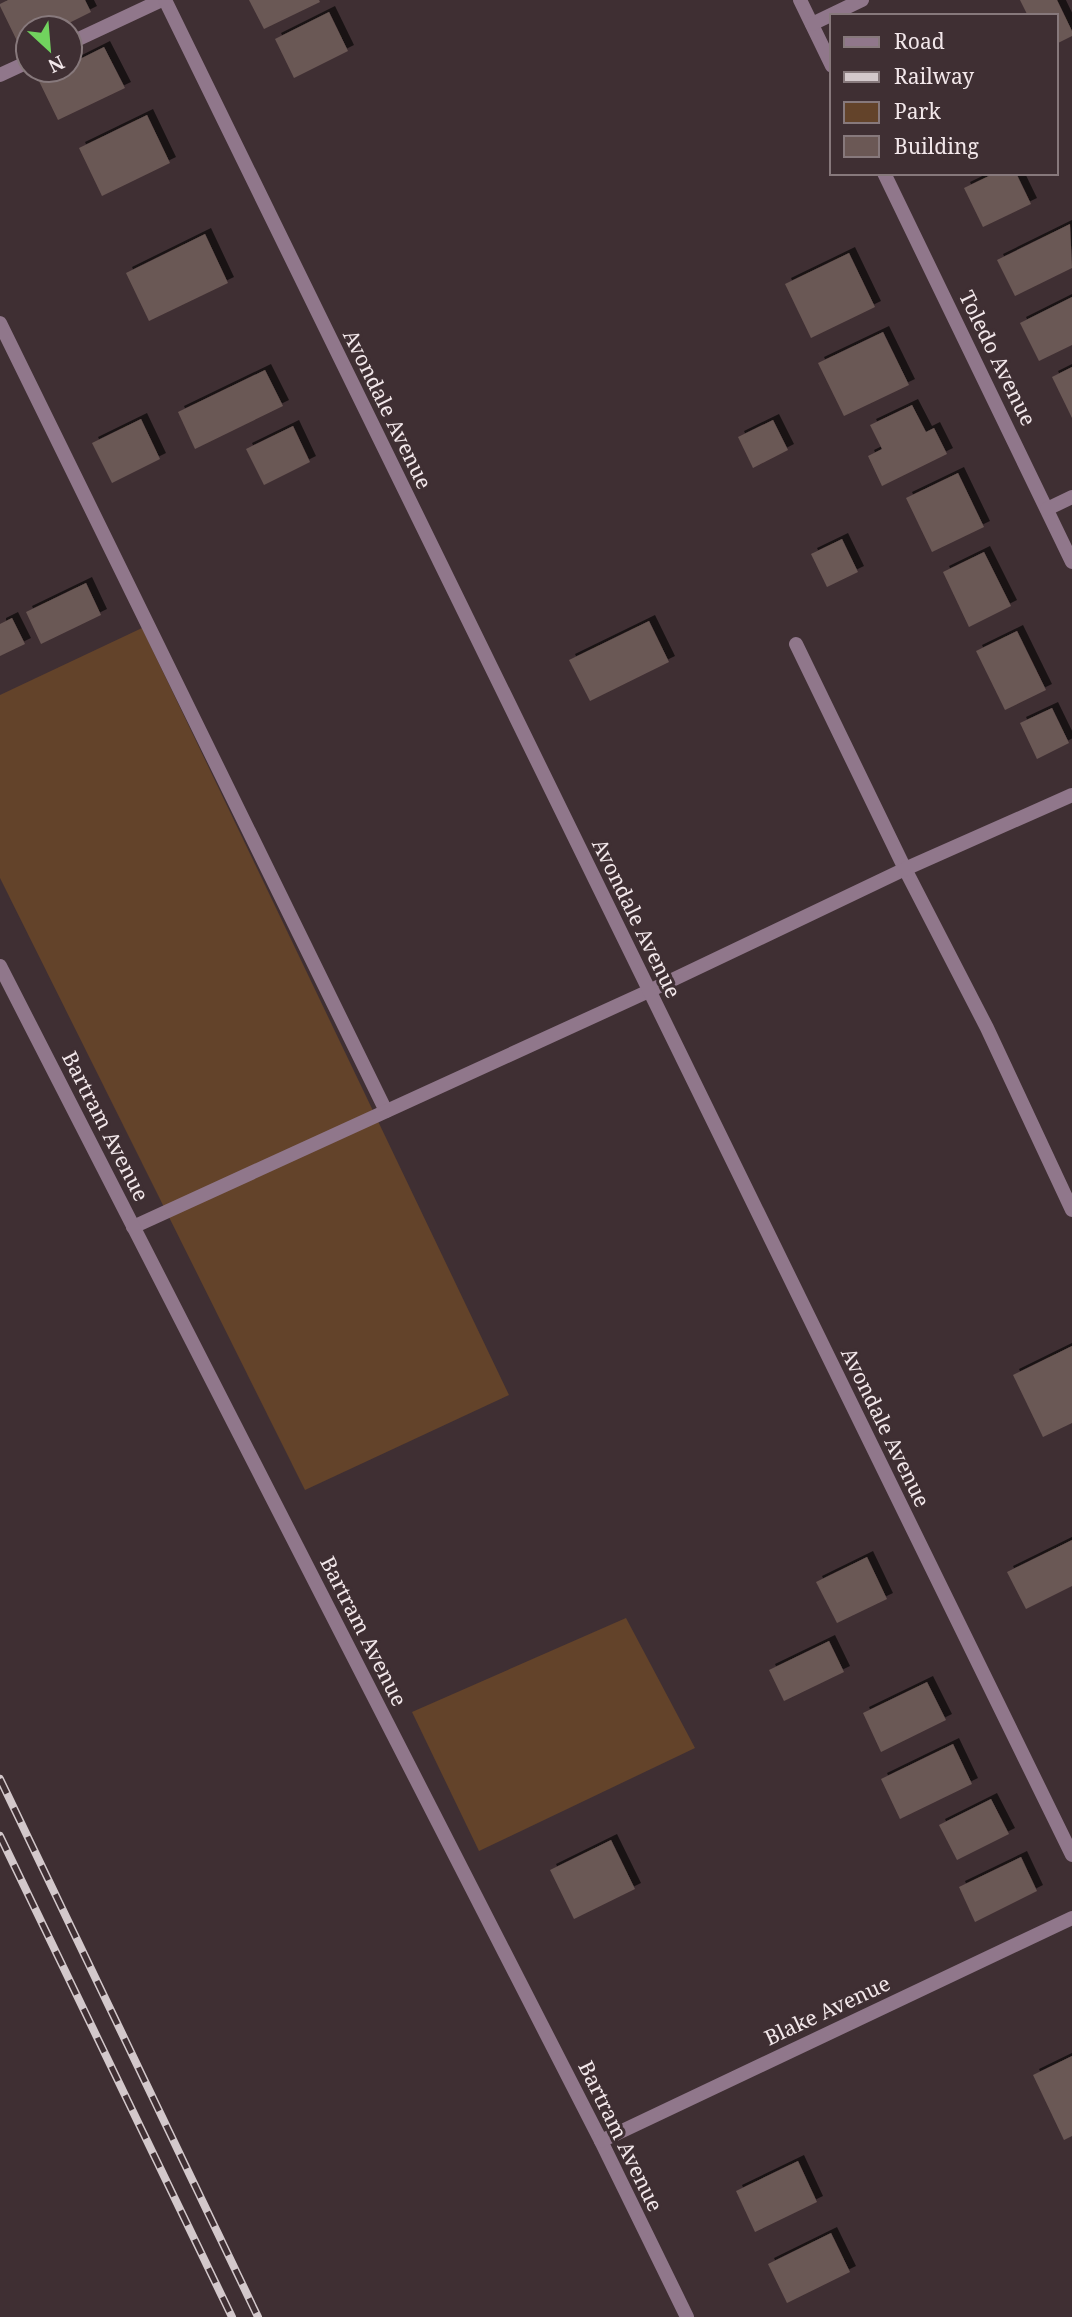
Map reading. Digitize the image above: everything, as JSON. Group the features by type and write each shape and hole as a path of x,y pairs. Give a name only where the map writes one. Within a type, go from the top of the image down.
{"street":[{"path":"84,37 163,0"},
{"name":"Avondale Avenue","path":"163,0 1072,1855"},
{"path":"800,0 830,62"},
{"path":"833,14 862,0"},
{"path":"812,24 830,15"},
{"name":"Toledo Avenue","path":"885,175 1072,562"},
{"path":"0,323 386,1111"},
{"path":"1047,509 1072,497"},
{"path":"796,644 905,869 987,1028 1072,1210"},
{"path":"133,1227 649,991 905,869 1072,795"},
{"name":"Bartram Avenue","path":"0,966 601,2140 687,2317"},
{"name":"Blake Avenue","path":"601,2140 1072,1918"}],"green space":[{"path":"142,628 509,1395 305,1490 0,878 0,695"},
{"path":"626,1618 695,1748 479,1851 412,1712"}],"building":[{"path":"8,0 85,0 91,12 84,16 14,14 14,35 0,4"},
{"path":"249,0 319,0 320,2 264,29"},
{"path":"1020,0 1057,0 1072,36 1058,43 1058,14 1027,14"},
{"path":"329,12 348,51 294,78 275,39"},
{"path":"104,47 125,88 58,120 40,84 84,84 84,57"},
{"path":"147,115 170,163 102,196 79,148"},
{"path":"991,175 1017,175 1031,204 983,227 964,188"},
{"path":"1070,224 1072,268 1015,296 997,260"},
{"path":"205,234 228,283 149,321 126,273"},
{"path":"849,253 875,307 811,338 785,284"},
{"path":"1072,297 1072,345 1039,361 1020,323"},
{"path":"883,332 909,385 844,416 818,363"},
{"path":"1072,367 1072,418 1052,377"},
{"path":"265,370 283,406 195,449 178,412"},
{"path":"912,405 926,432 934,428 947,454 882,486 868,456 882,449 870,425"},
{"path":"141,419 160,459 112,483 92,443"},
{"path":"773,420 788,450 753,468 738,437"},
{"path":"293,426 310,462 264,485 246,449"},
{"path":"958,473 984,527 932,552 906,498"},
{"path":"842,539 858,572 827,587 811,554"},
{"path":"984,552 1011,606 969,627 943,572"},
{"path":"86,583 101,615 41,644 26,612"},
{"path":"12,618 25,644 0,656 0,624"},
{"path":"649,621 669,662 590,701 569,660"},
{"path":"1017,631 1046,690 1005,710 976,651"},
{"path":"1052,708 1069,743 1037,759 1020,723"},
{"path":"1072,1346 1072,1423 1043,1437 1013,1375"},
{"path":"1072,1540 1072,1586 1026,1609 1007,1572"},
{"path":"867,1557 887,1599 837,1623 816,1582"},
{"path":"829,1641 844,1672 784,1701 769,1670"},
{"path":"927,1682 946,1720 881,1752 863,1713"},
{"path":"953,1744 972,1784 900,1819 881,1779"},
{"path":"991,1799 1009,1834 957,1860 939,1825"},
{"path":"611,1840 635,1889 574,1919 550,1870"},
{"path":"1021,1857 1037,1891 975,1922 959,1887"},
{"path":"1072,2056 1072,2136 1064,2140 1033,2075"},
{"path":"798,2161 817,2202 755,2232 736,2191"},
{"path":"831,2233 850,2272 787,2303 768,2264"}],"railway":[{"path":"0,1779 258,2317"},
{"path":"0,1836 232,2317"}]}
